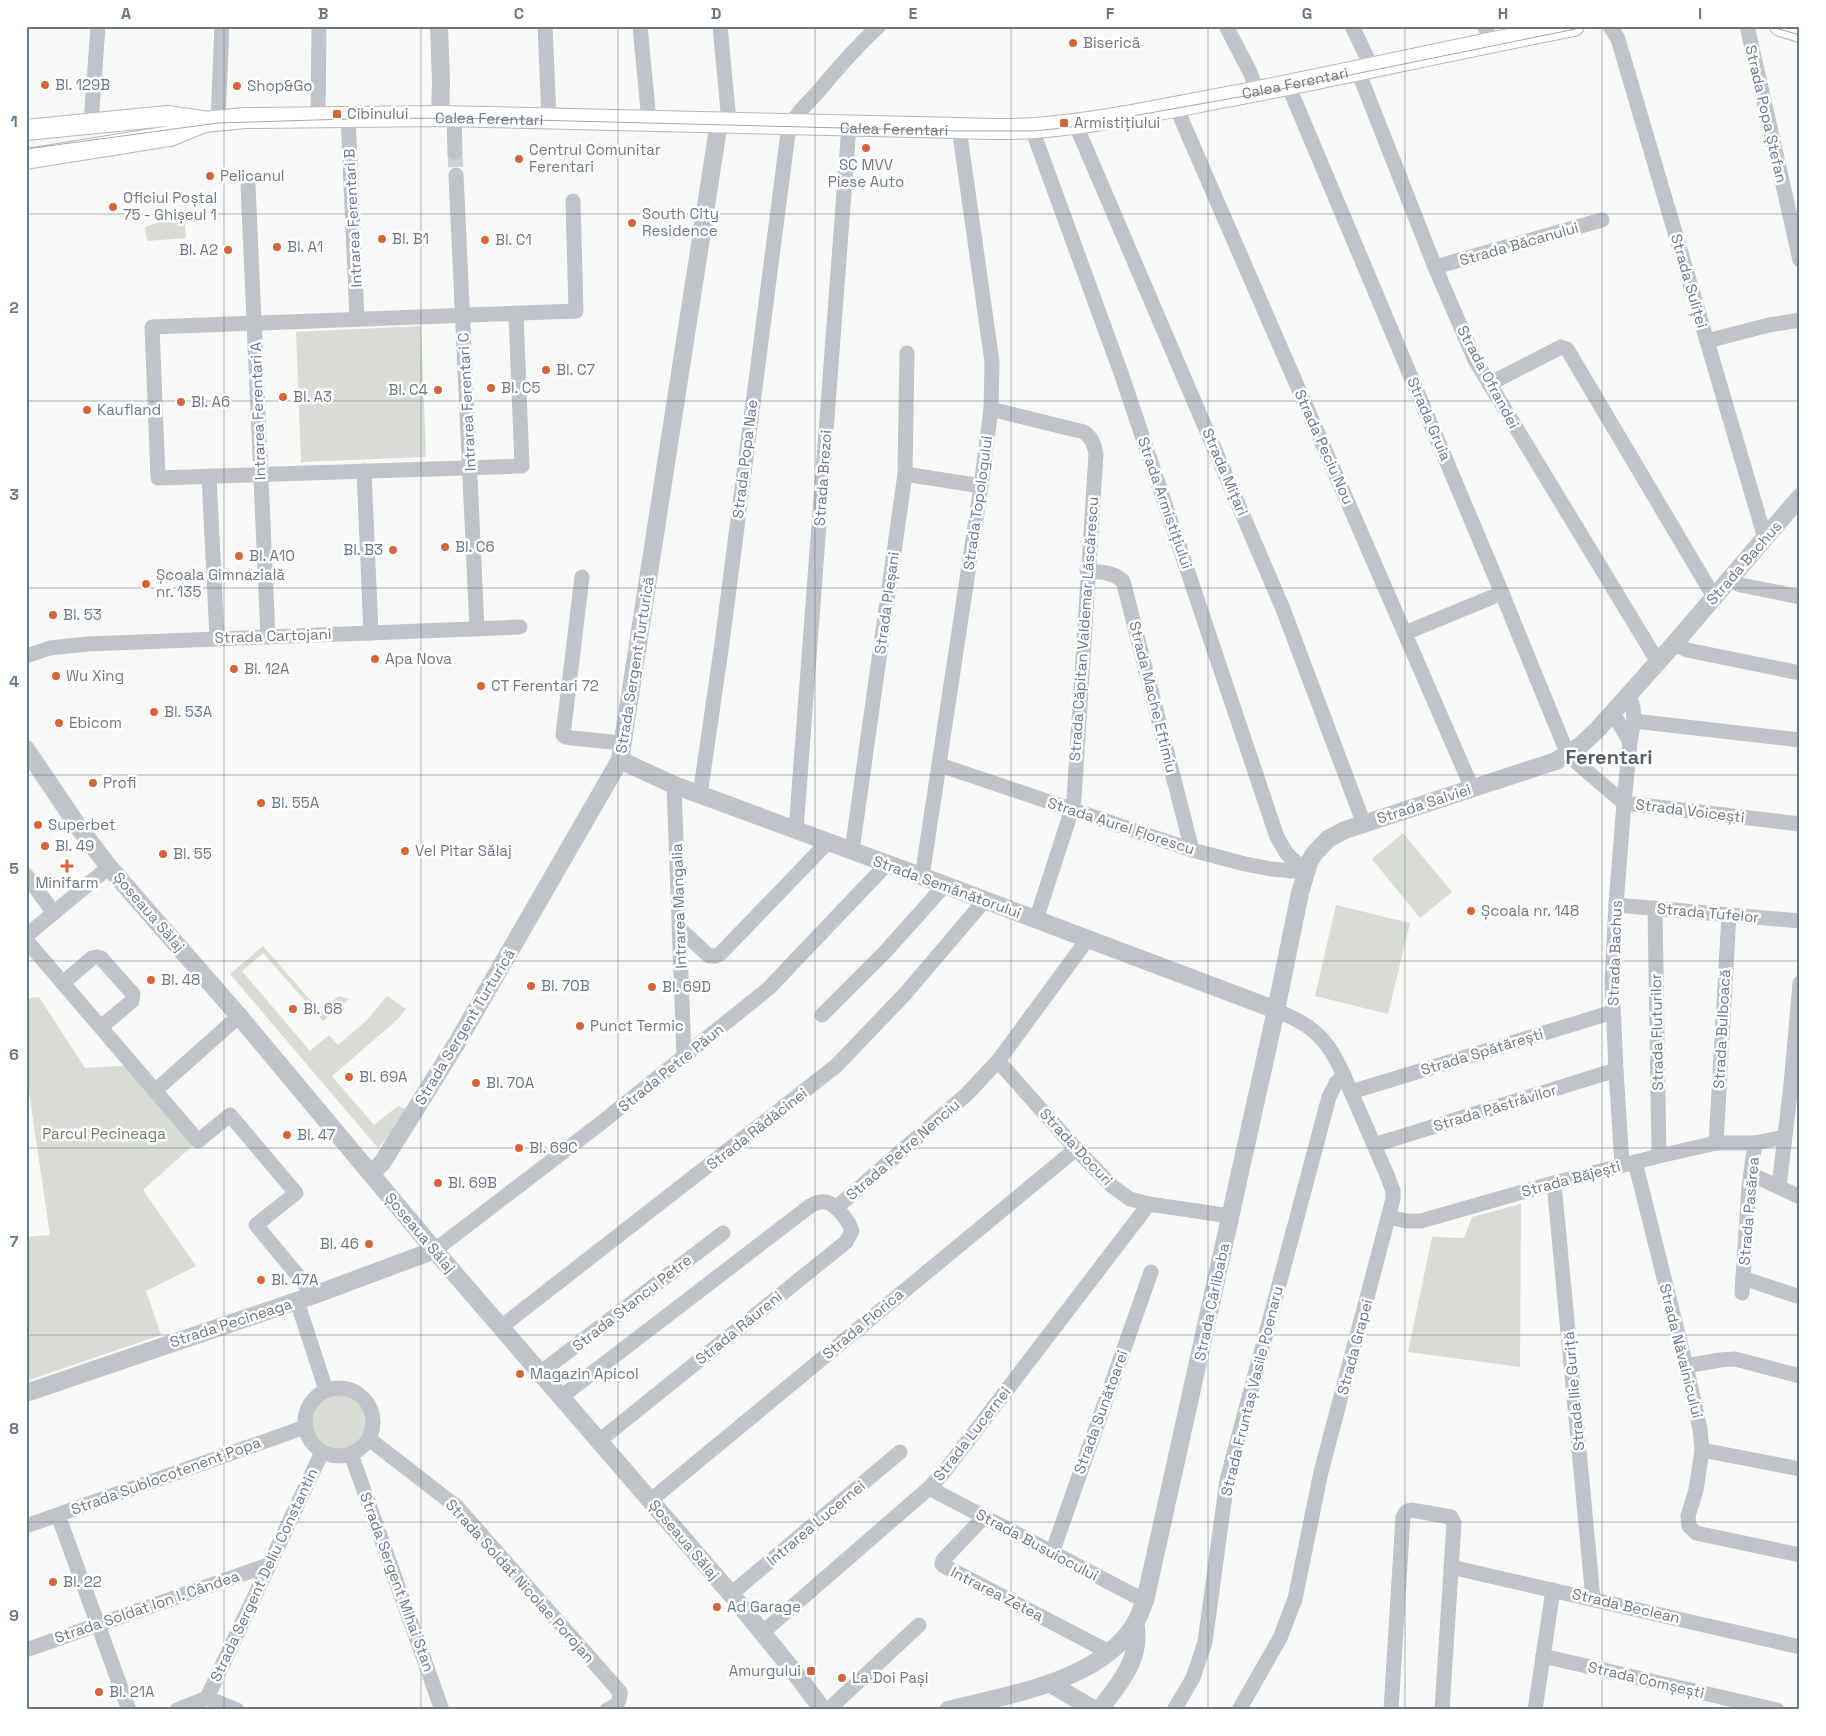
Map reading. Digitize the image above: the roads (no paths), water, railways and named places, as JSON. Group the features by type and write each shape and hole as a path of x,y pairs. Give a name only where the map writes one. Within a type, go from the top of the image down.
{"main road":[{"name":"Calea Ferentari","path":"26,130 168,116 211,121 348,116 447,116 849,126 1032,128 1076,123 1176,106 1365,70 1488,34 1574,26"},
{"path":"1780,26 1800,32"},
{"name":"Calea Ferentari","path":"26,159 170,136 211,121"}],"street":[{"path":"91,123 98,26"},
{"path":"211,121 222,26"},
{"path":"318,117 319,26"},
{"path":"439,26 441,82 455,152"},
{"path":"545,26 550,118"},
{"path":"640,26 650,121"},
{"name":"Strada Sergent Turturică","path":"371,1174 382,1163 458,1041 622,751 724,122 720,26"},
{"path":"791,124 842,64 880,26"},
{"path":"1226,26 1250,72 1257,91"},
{"name":"Strada Ofrandei","path":"1352,26 1365,70 1435,268 1475,360 1658,662"},
{"name":"Strada Suliței","path":"1610,26 1618,39 1765,538"},
{"name":"Strada Popa Ștefan","path":"1747,26 1800,260"},
{"name":"Strada Gruia","path":"1288,85 1502,593 1568,755"},
{"name":"Strada Peciu Nou","path":"1176,106 1472,788"},
{"name":"Intrarea Ferentari B","path":"348,116 357,319"},
{"name":"Strada Mițari","path":"1076,123 1283,609 1364,824"},
{"name":"Strada Popa Nae","path":"700,795 722,643 785,143 791,124"},
{"name":"Strada Brezoi","path":"796,830 849,126"},
{"name":"Strada Topologului","path":"922,877 991,409 992,362 959,128"},
{"name":"Strada Armistițiului","path":"1032,128 1124,383 1277,837 1304,877"},
{"name":"Intrarea Ferentari C","path":"456,175 477,629"},
{"name":"Intrarea Ferentari A","path":"248,185 268,637"},
{"path":"516,314 522,466 158,478 152,327 576,311 573,201"},
{"name":"Strada Băcanului","path":"1435,268 1602,220"},
{"path":"1707,341 1769,325 1800,320"},
{"path":"1489,384 1561,347 1567,349 1714,597"},
{"name":"Strada Pleșani","path":"852,852 904,474 907,353"},
{"name":"Strada Căpitan Valdemar Lăscărescu","path":"991,409 1077,429 1090,437 1094,443 1096,454 1072,809 1036,920"},
{"path":"364,471 371,633"},
{"path":"904,474 981,486"},
{"path":"209,476 217,638"},
{"name":"Strada Bachus","path":"1568,755 1589,739 1629,696 1800,498"},
{"name":"Strada Mache Eftimiu","path":"1088,571 1110,573 1118,576 1123,581 1192,850"},
{"path":"582,577 563,735 622,751"},
{"path":"1730,580 1741,585 1800,597"},
{"path":"1405,633 1502,593"},
{"name":"Strada Cartojani","path":"26,656 50,648 88,644 520,627"},
{"path":"1674,644 1687,650 1800,673"},
{"name":"Strada Bachus","path":"1628,1164 1616,1070 1613,958 1624,803 1634,721 1633,707 1629,696"},
{"path":"1613,712 1630,742"},
{"path":"1634,721 1800,740"},
{"name":"Șoseaua Sălaj","path":"26,749 80,829 109,867 239,1016 435,1250 731,1594 823,1710"},
{"name":"Strada Semănătorului","path":"622,751 674,785 1276,1010"},
{"name":"Strada Salviei","path":"1304,877 1314,854 1328,839 1345,830 1547,764 1568,755"},
{"name":"Strada Voicești","path":"1568,755 1624,803 1800,824"},
{"name":"Strada Aurel Florescu","path":"940,765 1192,850 1304,877"},
{"name":"Intrarea Mangalia","path":"674,785 684,1057"},
{"path":"680,928 709,956 720,954 828,842"},
{"name":"Strada Petre Păun","path":"435,1250 684,1057 769,988 887,864"},
{"path":"26,936 109,867"},
{"path":"26,875 54,913"},
{"name":"Strada Cârlibaba","path":"1097,1710 1119,1684 1134,1656 1137,1642 1135,1623 1145,1601 1304,877"},
{"path":"822,1014 886,951 945,885"},
{"name":"Strada Rădăcinei","path":"501,1327 836,1066 905,994 984,900"},
{"name":"Strada Tufelor","path":"1616,905 1800,921"},
{"name":"Strada Fluturilor","path":"1655,908 1659,1156"},
{"name":"Strada Bulboacă","path":"1716,1143 1729,915"},
{"path":"26,940 198,1141 230,1114 296,1193 256,1225 314,1295"},
{"name":"Strada Petre Nenciu","path":"562,1397 810,1206 825,1201 837,1208 967,1094 998,1061 1087,940"},
{"path":"63,983 92,958 96,957 101,958 133,994 132,1001 101,1027"},
{"path":"1779,1187 1784,1137 1795,1088 1800,983"},
{"name":"Strada Grapei","path":"1240,1708 1280,1638 1295,1599 1321,1472 1389,1217 1392,1191 1344,1075 1332,1054 1318,1035 1303,1023 1276,1010"},
{"name":"Strada Spătărești","path":"1351,1092 1613,1012"},
{"path":"156,1090 239,1016"},
{"name":"Strada Docuri","path":"998,1061 1076,1149 1121,1194 1139,1202 1230,1216"},
{"name":"Strada Păstrăvilor","path":"1374,1145 1616,1070"},
{"name":"Strada Fruntaș Vasile Poenaru","path":"1174,1710 1193,1678 1203,1651 1226,1480 1329,1097 1336,1083 1344,1075"},
{"path":"1755,1143 1784,1137"},
{"name":"Strada Băjești","path":"1389,1217 1406,1222 1420,1221 1554,1183 1659,1156 1716,1143 1755,1143"},
{"name":"Strada Pasărea","path":"1755,1143 1743,1286 1800,1296"},
{"name":"Strada Florica","path":"651,1500 1076,1149"},
{"name":"Strada Năvalnicului","path":"1628,1164 1686,1366 1700,1430 1702,1450 1688,1522 1691,1529 1700,1534 1800,1555"},
{"path":"1751,1174 1800,1196"},
{"name":"Strada Ilie Guriță","path":"1554,1183 1593,1599"},
{"name":"Strada Lucernei","path":"763,1632 929,1488 944,1472 1149,1204"},
{"name":"Strada Râureni","path":"599,1441 846,1242 852,1231 851,1225 837,1208"},
{"name":"Strada Stancu Petre","path":"540,1372 723,1233"},
{"name":"Strada Pecineaga","path":"26,1393 297,1301 435,1250"},
{"name":"Strada Sunătoarei","path":"1052,1552 1151,1272"},
{"path":"297,1301 326,1390"},
{"path":"1686,1366 1734,1359 1800,1376"},
{"path":"337,1388 357,1393 365,1400 370,1409 373,1419 369,1440 351,1454 331,1456 322,1452 308,1437 305,1427 310,1405 317,1396 326,1390 337,1388"},
{"name":"Strada Sublocotenent Popa","path":"26,1526 305,1427"},
{"name":"Strada Soldat Nicolae Porojan","path":"369,1440 457,1507 620,1692 618,1704 607,1710"},
{"path":"1702,1450 1800,1469"},
{"name":"Strada Sergent Deliu Constantin","path":"207,1698 322,1452"},
{"name":"Intrarea Lucernei","path":"731,1594 900,1452"},
{"name":"Strada Sergent Mihai Stan","path":"351,1454 442,1710"},
{"name":"Strada Busuiocului","path":"929,1488 1145,1601"},
{"path":"1391,1710 1403,1517 1406,1512 1411,1510 1451,1517 1454,1523 1442,1710"},
{"path":"58,1515 129,1710"},
{"name":"Intrarea Zetea","path":"984,1517 943,1560 942,1564 1109,1652"},
{"name":"Strada Soldat Ion I. Cândea","path":"26,1650 268,1565"},
{"name":"Strada Beclean","path":"1452,1567 1800,1647"},
{"path":"1535,1710 1553,1590"},
{"path":"948,1710 1051,1684 1085,1668 1109,1652 1124,1638 1135,1623"},
{"path":"828,1710 919,1625"},
{"name":"Strada Comșești","path":"1543,1656 1777,1710"},
{"path":"1051,1684 1097,1710"},
{"path":"181,1709 207,1698 236,1710"},
{"path":"1240,1708 1256,1710"}],"tunnel":[{"path":"455,152 456,175"}],"tram line":[{"path":"26,149 218,123 348,119 454,118 959,131 1033,131 1065,128 1262,93 1590,26"},
{"path":"1768,26 1800,35"}],"place":[{"name":"Biserică","path":"1073,43"},
{"name":"Bl. 129B","path":"45,85"},
{"name":"Shop&Go","path":"237,86"},
{"name":"Cibinului","path":"337,114"},
{"name":"Armistițiului","path":"1064,123"},
{"name":"SC MVV Piese Auto","path":"866,148"},
{"name":"Centrul Comunitar Ferentari","path":"519,159"},
{"name":"Pelicanul","path":"210,176"},
{"name":"Oficiul Poștal 75 - Ghișeul 1","path":"113,207"},
{"name":"South City Residence","path":"632,223"},
{"name":"Bl. B1","path":"382,239"},
{"name":"Bl. C1","path":"485,240"},
{"name":"Bl. A1","path":"277,247"},
{"name":"Bl. A2","path":"228,250"},
{"name":"Bl. C7","path":"546,370"},
{"name":"Bl. C5","path":"491,388"},
{"name":"Bl. C4","path":"438,390"},
{"name":"Bl. A3","path":"283,397"},
{"name":"Bl. A6","path":"181,402"},
{"name":"Kaufland","path":"87,410"},
{"name":"Bl. C6","path":"445,547"},
{"name":"Bl. B3","path":"393,550"},
{"name":"Bl. A10","path":"239,556"},
{"name":"Școala Gimnazială nr. 135","path":"146,584"},
{"name":"Bl. 53","path":"53,615"},
{"name":"Apa Nova","path":"375,659"},
{"name":"Bl. 12A","path":"234,669"},
{"name":"Wu Xing","path":"56,676"},
{"name":"CT Ferentari 72","path":"481,686"},
{"name":"Bl. 53A","path":"154,712"},
{"name":"Ebicom","path":"59,723"},
{"name":"Profi","path":"93,783"},
{"name":"Bl. 55A","path":"261,803"},
{"name":"Superbet","path":"38,825"},
{"name":"Bl. 49","path":"45,846"},
{"name":"Vel Pitar Sălaj","path":"405,851"},
{"name":"Bl. 55","path":"163,854"},
{"name":"Minifarm","path":"67,866"},
{"name":"Școala nr. 148","path":"1471,911"},
{"name":"Bl. 48","path":"151,980"},
{"name":"Bl. 70B","path":"531,986"},
{"name":"Bl. 69D","path":"652,987"},
{"name":"Bl. 68","path":"293,1009"},
{"name":"Punct Termic","path":"580,1026"},
{"name":"Bl. 69A","path":"349,1077"},
{"name":"Bl. 70A","path":"476,1083"},
{"name":"Bl. 47","path":"287,1135"},
{"name":"Bl. 69C","path":"519,1148"},
{"name":"Bl. 69B","path":"438,1183"},
{"name":"Bl. 46","path":"369,1244"},
{"name":"Bl. 47A","path":"261,1280"},
{"name":"Magazin Apicol","path":"520,1374"},
{"name":"Bl. 22","path":"53,1582"},
{"name":"Ad Garage","path":"717,1607"},
{"name":"Amurgului","path":"811,1671"},
{"name":"La Doi Pași","path":"842,1678"},
{"name":"Bl. 21A","path":"99,1692"}],"district":[{"name":"Ferentari","path":"1609,757"}],"park label":[{"name":"Parcul Pecineaga","path":"104,1134"}]}
